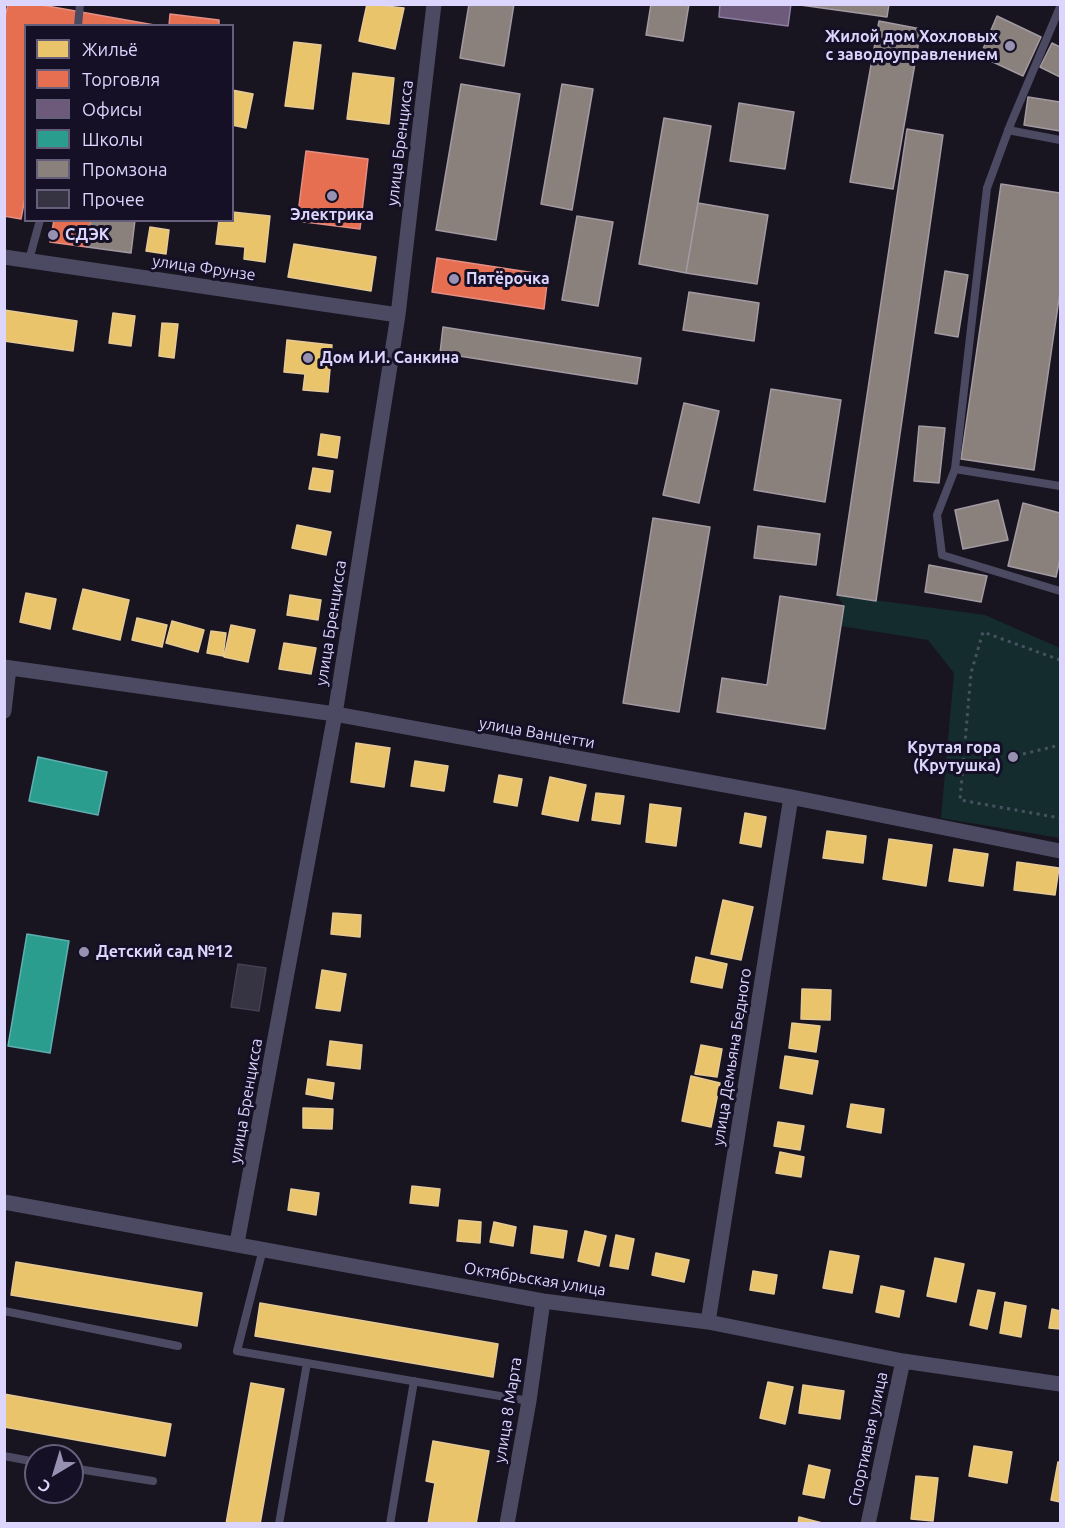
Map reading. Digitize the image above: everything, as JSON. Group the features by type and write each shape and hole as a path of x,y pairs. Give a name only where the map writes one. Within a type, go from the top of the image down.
{"street":[{"name":"улица Бренцисса","path":"237,1243 335,714 398,315 435,4"},
{"name":"улица Фрунзе","path":"4,257 398,315"},
{"name":"улица Ванцетти","path":"7,668 335,714 791,797 1060,851"},
{"path":"4,711 7,668"},
{"name":"улица Демьяна Бедного","path":"708,1322 791,797"},
{"name":"Октябрьская улица","path":"4,1202 543,1301 708,1322 903,1361 1060,1384"},
{"name":"улица 8 Марта","path":"507,1524 529,1401 543,1301"},
{"name":"Спортивная улица","path":"868,1524 903,1361"}],"lane":[{"path":"78,24 80,4"},
{"path":"1060,7 1008,130 987,188 955,469 937,515 942,555 1060,591"},
{"path":"1008,130 1060,140"},
{"path":"29,260 39,222"},
{"path":"955,469 1060,486"},
{"path":"263,1249 237,1350 529,1401"},
{"path":"4,1311 178,1346"},
{"path":"279,1524 307,1363"},
{"path":"390,1524 414,1381"},
{"path":"4,1456 24,1460"},
{"path":"84,1470 153,1481"}],"path":[{"path":"1060,660 983,632 971,674 960,800 1060,818"},
{"path":"1023,754 1060,745"}],"green space":[{"path":"837,595 985,615 1060,648 1060,838 941,818 954,673 928,640 841,626 844,606"}],"building: Жильё":[{"path":"367,4 404,8 395,49 359,41"},
{"path":"294,42 321,45 313,109 285,106"},
{"path":"353,73 394,78 389,124 347,119"},
{"path":"234,90 253,94 246,128 234,125"},
{"path":"234,212 270,216 265,262 244,259 245,247 216,244 219,222 234,222"},
{"path":"150,227 169,230 166,254 146,251"},
{"path":"294,244 376,257 371,291 288,277"},
{"path":"4,310 77,321 73,351 4,341"},
{"path":"113,313 135,316 131,346 109,343"},
{"path":"162,323 178,324 174,358 159,356"},
{"name":"Дом И.И. Санкина","path":"287,340 332,345 328,392 303,390 305,374 284,372"},
{"path":"321,434 340,437 337,458 318,455"},
{"path":"313,468 333,471 330,492 309,489"},
{"path":"297,525 331,532 326,555 292,548"},
{"path":"83,589 129,600 120,640 73,629"},
{"path":"26,593 56,599 50,629 20,622"},
{"path":"290,595 321,600 318,620 287,615"},
{"path":"137,618 167,625 162,647 132,640"},
{"path":"172,621 204,630 198,652 166,643"},
{"path":"231,625 255,630 248,662 224,657"},
{"path":"211,631 226,633 223,656 207,653"},
{"path":"284,643 316,648 311,674 279,669"},
{"path":"356,743 390,748 384,787 351,782"},
{"path":"415,761 448,766 444,791 411,786"},
{"path":"499,775 522,779 517,806 494,802"},
{"path":"550,777 586,785 578,821 542,814"},
{"path":"596,793 624,796 620,824 592,820"},
{"path":"650,804 681,808 676,846 646,842"},
{"path":"745,813 766,817 761,847 740,843"},
{"path":"827,831 866,836 863,863 823,858"},
{"path":"889,839 932,845 926,886 883,879"},
{"path":"954,849 988,854 983,886 949,881"},
{"path":"1017,862 1059,868 1055,895 1014,890"},
{"path":"723,900 753,907 741,960 711,954"},
{"path":"333,913 361,915 360,937 331,934"},
{"path":"696,957 727,964 722,988 691,982"},
{"path":"322,970 346,974 340,1011 316,1008"},
{"path":"802,989 831,990 830,1020 801,1019"},
{"path":"792,1023 820,1026 816,1052 789,1048"},
{"path":"330,1041 362,1045 360,1069 327,1065"},
{"path":"701,1045 722,1049 717,1077 695,1074"},
{"path":"785,1056 818,1061 812,1094 780,1088"},
{"path":"691,1076 720,1083 711,1127 682,1121"},
{"path":"308,1079 334,1083 332,1099 306,1094"},
{"path":"851,1104 884,1109 881,1133 847,1127"},
{"path":"303,1108 333,1109 332,1129 303,1128"},
{"path":"778,1122 804,1126 800,1150 774,1146"},
{"path":"780,1152 804,1157 801,1177 776,1173"},
{"path":"412,1186 440,1189 438,1206 410,1203"},
{"path":"291,1189 319,1193 316,1215 288,1210"},
{"path":"459,1220 481,1222 480,1243 457,1241"},
{"path":"494,1222 516,1227 513,1246 490,1242"},
{"path":"534,1226 567,1231 563,1258 531,1253"},
{"path":"585,1231 606,1236 599,1266 578,1261"},
{"path":"616,1235 634,1239 628,1269 610,1266"},
{"path":"830,1251 859,1256 852,1293 823,1288"},
{"path":"656,1253 689,1260 684,1282 652,1275"},
{"path":"935,1258 964,1264 956,1302 927,1296"},
{"path":"16,1262 202,1293 197,1326 11,1295"},
{"path":"753,1271 777,1275 774,1294 750,1290"},
{"path":"881,1286 904,1291 899,1317 876,1312"},
{"path":"978,1290 995,1293 987,1329 970,1325"},
{"path":"1005,1302 1026,1306 1021,1337 1000,1333"},
{"path":"260,1303 498,1344 493,1377 255,1336"},
{"path":"1052,1309 1060,1311 1060,1329 1049,1328"},
{"path":"768,1382 793,1387 785,1424 760,1418"},
{"path":"251,1383 284,1389 260,1524 226,1524"},
{"path":"803,1385 844,1391 840,1419 799,1413"},
{"path":"4,1394 171,1424 165,1456 4,1427"},
{"path":"433,1441 489,1451 476,1524 428,1524 435,1483 426,1481"},
{"path":"974,1446 1012,1452 1007,1483 969,1476"},
{"path":"1058,1462 1060,1462 1060,1502 1051,1500"},
{"path":"809,1465 830,1470 824,1498 803,1494"},
{"path":"916,1476 938,1478 933,1521 911,1519"},
{"path":"799,1517 826,1524 798,1524"}],"building: Торговля":[{"path":"8,4 36,4 149,24 24,24 24,203 21,219 4,216 4,22"},
{"path":"170,14 219,20 219,24 169,24"},
{"path":"306,151 368,159 360,229 297,221"},
{"path":"54,222 91,222 87,247 50,242"},
{"path":"437,258 548,275 544,309 432,292"}],"building: Офисы":[{"path":"720,4 791,4 788,26 719,17"}],"building: Школы":[{"path":"38,757 107,772 98,815 29,801"},
{"path":"27,934 69,941 50,1053 8,1046"}],"building: Промзона":[{"path":"469,4 514,4 504,66 460,58"},
{"path":"651,4 689,4 683,41 646,35"},
{"path":"793,4 889,4 887,17"},
{"name":"Жилой дом Хохловых с заводоуправлением","path":"997,16 1041,37 1023,76 980,56"},
{"path":"879,21 921,29 893,189 850,182"},
{"path":"1052,43 1060,47 1060,77 1040,67"},
{"path":"461,84 520,94 496,240 436,230"},
{"path":"562,84 593,89 572,210 541,204"},
{"path":"1028,97 1060,102 1060,131 1024,125"},
{"path":"739,103 794,112 785,169 730,161"},
{"path":"664,118 711,126 686,273 639,264"},
{"path":"907,129 943,135 876,601 837,595"},
{"path":"1001,184 1060,193 1060,292 1034,470 961,459"},
{"path":"698,203 768,215 757,284 686,273"},
{"path":"577,216 613,222 598,306 562,300"},
{"path":"91,222 135,222 131,253 87,247"},
{"path":"945,271 968,275 958,337 935,333"},
{"path":"689,292 759,303 754,341 683,330"},
{"path":"443,327 641,358 637,384 440,353"},
{"path":"771,389 841,400 825,502 754,490"},
{"path":"684,403 719,411 699,503 663,495"},
{"path":"919,426 945,428 939,483 914,481"},
{"path":"998,500 1008,540 963,549 955,510"},
{"path":"1023,503 1060,513 1060,559 1056,577 1008,566"},
{"path":"653,518 710,527 679,712 623,703"},
{"path":"758,526 820,534 816,565 754,558"},
{"path":"929,565 987,576 981,602 925,592"},
{"path":"780,596 844,606 825,729 717,712 722,678 767,685"}],"building: Прочее":[{"path":"238,964 266,968 259,1011 231,1007"}],"place":[{"name":"Жилой дом Хохловых с заводоуправлением","path":"1010,46"},
{"name":"Электрика","path":"332,196"},
{"name":"СДЭК","path":"53,235"},
{"name":"Пятёрочка","path":"454,279"},
{"name":"Дом И.И. Санкина","path":"308,358"},
{"name":"Крутая гора (Крутушка)","path":"1013,757"},
{"name":"Детский сад №12","path":"84,952"}]}
